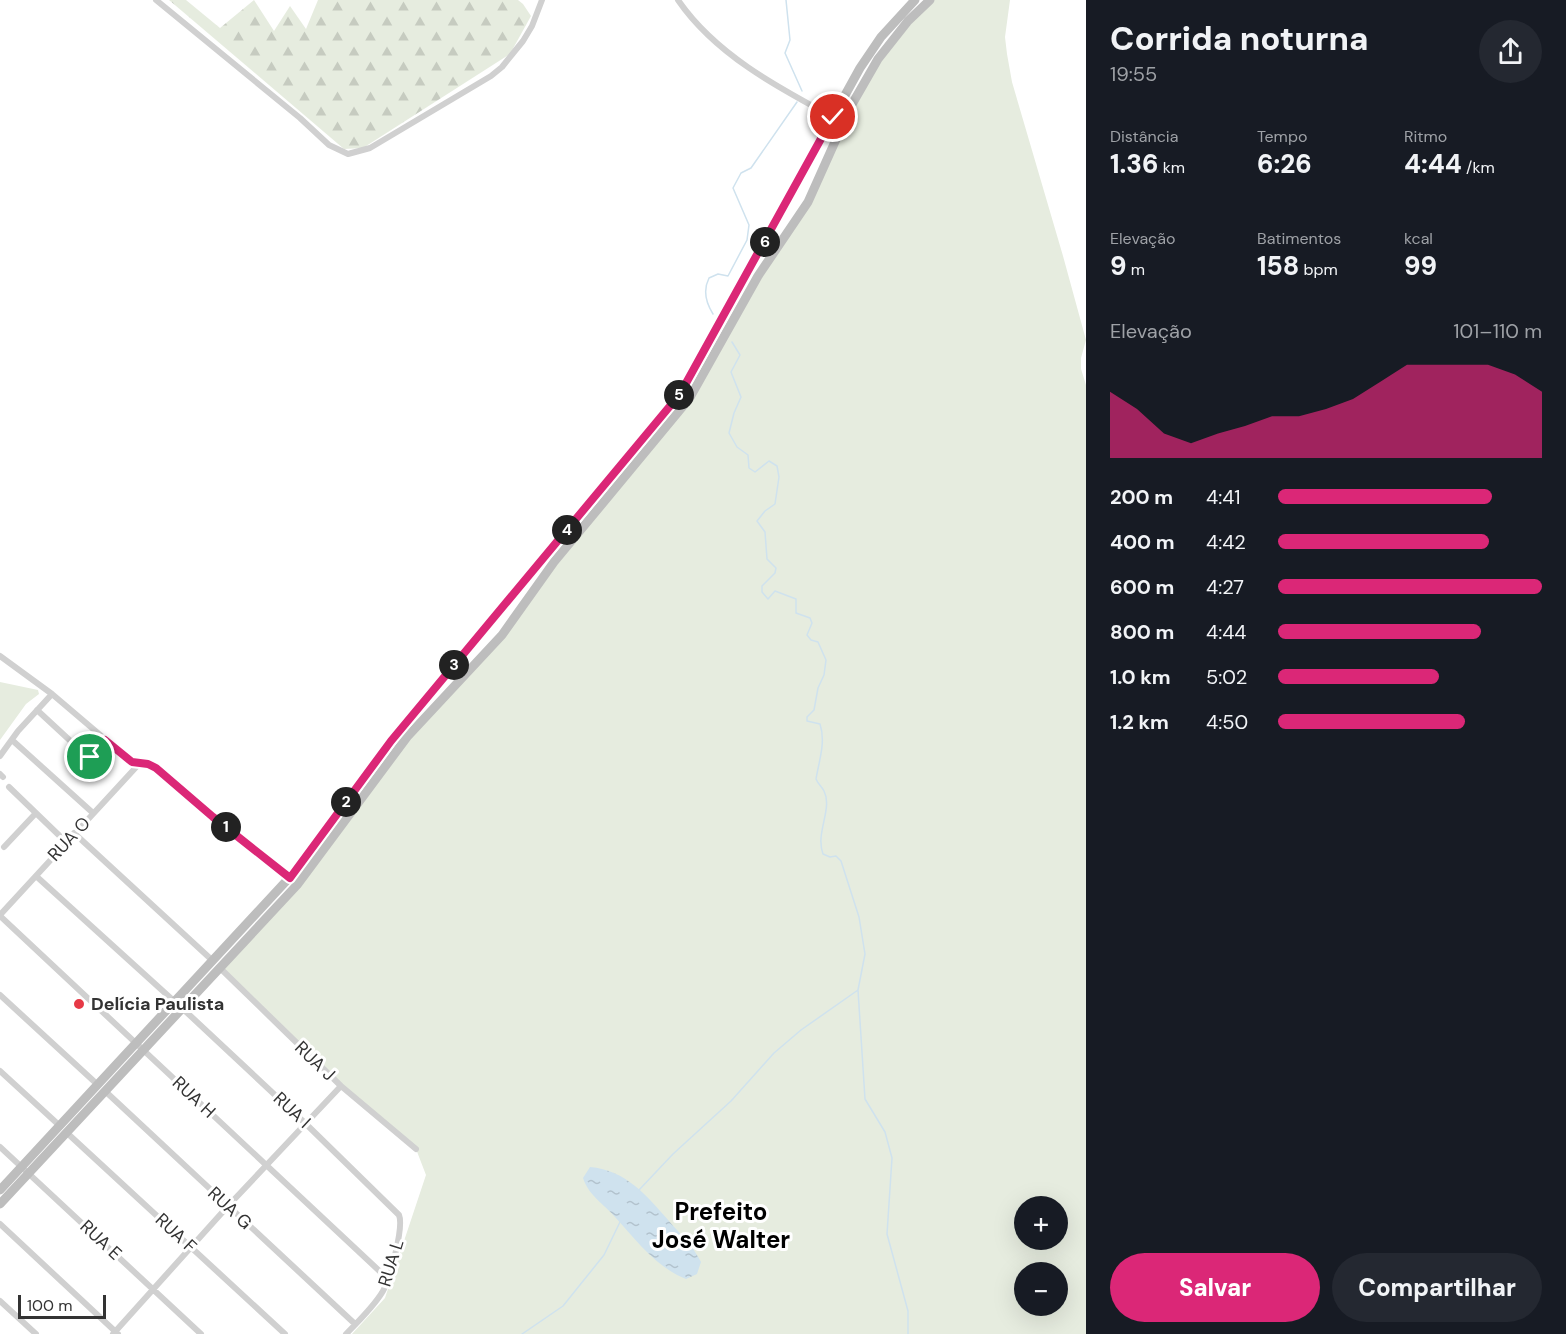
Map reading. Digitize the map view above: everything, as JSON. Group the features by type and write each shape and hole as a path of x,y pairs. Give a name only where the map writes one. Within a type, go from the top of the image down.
{"main road":[{"path":"293,881 391,741 680,394 860,68 881,38 915,0"},
{"path":"0,1204 25,1170 293,881 407,736 485,656 561,553 689,399 758,276 813,192 851,106 878,59 908,21 930,0"},
{"path":"797,184 813,192"},
{"path":"788,200 796,203 802,211"},
{"path":"489,623 493,632 502,635"},
{"path":"472,644 476,642 485,646 485,656"},
{"path":"0,1190 25,1170"}],"street":[{"path":"156,0 300,118 329,146 348,154 370,148 491,76 519,48 532,26 542,0"},
{"path":"678,0 703,30 743,63 833,117"},
{"path":"0,656 52,694 132,762 148,764 160,771 293,881"},
{"path":"0,756 52,694"},
{"path":"37,710 77,747"},
{"path":"12,740 93,813"},
{"path":"90,757 105,740"},
{"name":"RUA O","path":"0,916 139,764"},
{"path":"9,787 66,842"},
{"path":"4,847 36,813"},
{"name":"RUA J","path":"74,833 216,964 341,1086 416,1149"},
{"name":"RUA I","path":"36,876 306,1124 399,1215"},
{"name":"RUA H","path":"0,916 388,1279"},
{"name":"RUA G","path":"0,995 356,1324"},
{"name":"RUA F","path":"0,1071 285,1334"},
{"path":"0,1224 115,1333 228,1206 341,1086"},
{"name":"RUA E","path":"0,1147 201,1334"},
{"name":"RUA L","path":"346,1334 381,1295 399,1240 401,1224 399,1215"},
{"path":"0,1301 36,1334"}],"green space":[{"path":"169,0 186,0 220,28 254,0 274,31 290,6 306,29 318,0 518,0 531,16 510,54 363,148 344,149"},
{"path":"930,0 1010,0 1005,37 1012,82 1086,340 1081,358 1081,369 1086,385 1086,1334 352,1334 385,1298 426,1175 416,1149 341,1086 220,968 297,885 386,763 485,655 689,399 758,276 802,211 862,85"},
{"path":"0,682 38,690 39,694 26,704 0,740"}],"water":[{"path":"590,1167 603,1169 625,1179 652,1202 701,1262 697,1274 686,1279 656,1261 589,1190 583,1178"}],"waterway":[{"path":"786,0 790,40 785,53 802,91"},
{"path":"713,314 706,296 709,278 718,274 728,276 747,240 749,225 733,188 741,173 751,168 797,102"},
{"path":"732,342 740,355 731,372 741,397 729,433 737,447 748,455 749,468 755,472 769,461 777,466 779,477 775,504 757,521 765,532 767,559 776,568 775,573 762,586 762,592 768,599 775,591 796,599 796,613 810,618 812,623 807,635 811,640 818,642 826,660 814,710 807,717 807,721 820,724 822,731 816,779 824,791 827,805 821,846 823,854 830,857 836,856 841,861 859,917 865,954 858,990 865,1099 885,1132 892,1158 887,1234 908,1311 908,1334"},
{"path":"639,1190 673,1154 731,1101 774,1053 801,1030 858,990"},
{"path":"522,1334 563,1306 604,1255 620,1222"}],"place":[{"name":"Delícia Paulista","path":"79,1004"}],"district":[{"name":"Prefeito José Walter","path":"721,1225"}],"route":[{"path":"90,757 105,740 132,762 148,764 156,768 290,878 391,741 680,394 833,117"}]}
